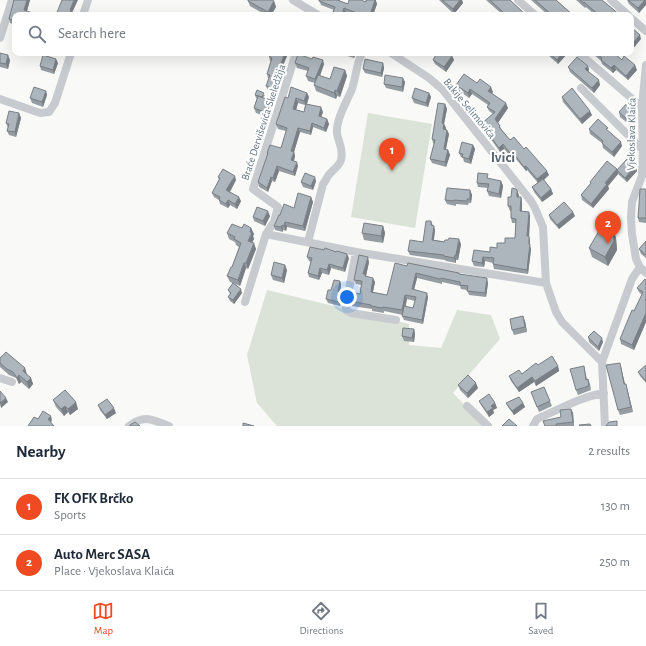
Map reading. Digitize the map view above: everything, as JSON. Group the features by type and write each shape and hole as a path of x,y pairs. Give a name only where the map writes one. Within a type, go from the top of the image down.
{"street":[{"path":"0,38 12,0"},
{"path":"84,12 88,0"},
{"path":"293,0 307,12"},
{"path":"518,0 532,12"},
{"path":"611,0 625,12"},
{"path":"634,21 646,31"},
{"path":"0,99 40,113 49,112 55,103 70,56"},
{"name":"Braće Derviševića-Skeledžija","path":"266,234 274,222 278,206 253,189 295,56"},
{"path":"308,242 324,184 328,176 340,163 342,158 342,150 337,133 341,116 352,88 358,60 360,56"},
{"name":"Bakije Selimovića","path":"396,56 429,78 443,90 515,180 535,208 543,227 546,283 556,312 562,322 602,362"},
{"path":"583,56 644,108"},
{"name":"Vjekoslava Klaića","path":"602,362 632,279 643,270 636,259 631,218 632,202 644,174 644,108 646,65"},
{"path":"581,88 644,150"},
{"path":"245,302 266,234 356,252 546,283"},
{"path":"356,252 346,310 350,313 396,320"},
{"path":"602,362 605,426"},
{"path":"0,378 12,382"},
{"path":"533,426 537,419 541,417 569,404 593,395 604,393"},
{"path":"467,406 488,426"},
{"path":"129,426 144,418 169,426"}],"shaded area":[{"path":"368,113 432,124 415,228 351,217"},
{"path":"267,290 409,324 409,345 441,348 457,310 491,315 500,339 453,393 484,426 277,426 257,403 247,355"}],"building":[{"path":"14,0 27,0 24,10 30,12 12,12 12,20 9,19"},
{"path":"62,0 74,0 71,12 57,12"},
{"path":"248,0 272,0 274,1 268,12"},
{"path":"337,0 348,4 349,0 361,0 366,2 366,0 375,0 371,12 354,12 344,8 343,12 333,12 335,7 319,1"},
{"path":"442,0 460,0 453,9"},
{"path":"490,0 510,0 523,12 503,12"},
{"path":"535,0 556,0 570,12 549,12"},
{"path":"580,0 602,0 616,12 596,12"},
{"path":"628,0 645,0 638,8"},
{"path":"634,30 640,35 634,42"},
{"path":"0,53 8,55 6,64 0,63"},
{"path":"43,56 56,59 53,70 40,66"},
{"path":"269,56 284,56 280,66 282,67 274,89 266,86 270,75 267,74 272,58"},
{"path":"297,56 304,56 312,59 313,57 323,60 315,79 306,76 309,68 295,63"},
{"path":"435,56 452,56 444,67 433,60"},
{"path":"552,56 560,56 557,60"},
{"path":"599,56 617,56 622,60 624,56 635,65 626,76 614,65 611,68 601,60 602,58"},
{"path":"577,57 588,66 585,69 599,80 592,88 568,67"},
{"path":"365,59 383,63 381,73 363,69"},
{"path":"334,67 345,70 337,91 335,90 334,93 314,85 318,75 330,79"},
{"path":"464,74 477,83 480,79 491,87 488,91 506,103 495,119 500,126 499,127 510,140 514,137 524,149 526,147 547,171 537,179 526,166 524,167 514,154 512,156 503,144 499,148 481,124 495,112 487,107 490,103 470,89 468,93 456,85"},
{"path":"385,75 403,78 402,87 384,84"},
{"path":"34,87 46,91 42,102 30,98"},
{"path":"291,87 307,93 304,101 296,98 293,109 304,112 306,104 321,107 319,116 327,119 324,128 312,123 310,131 298,128 291,151 294,152 291,160 297,162 293,172 277,166 273,178 271,177 267,188 258,182 270,145 281,148 287,128 276,124 285,97 288,98"},
{"path":"415,88 429,93 426,103 412,98"},
{"path":"572,88 590,111 580,119 562,97"},
{"path":"257,90 264,93 262,97 255,95"},
{"path":"258,96 272,101 267,113 254,108"},
{"path":"628,102 635,108 635,114 629,121 619,112"},
{"path":"438,103 445,104 442,123 444,124 443,129 447,130 444,149 448,150 445,162 430,159 435,140 432,139"},
{"path":"9,111 19,113 15,132 7,131 9,124 6,123"},
{"path":"598,119 608,128 606,129 621,142 612,152 602,143 603,141 589,129"},
{"path":"462,142 473,145 469,159 462,157 463,154 459,153"},
{"path":"627,159 635,166 625,178 617,170"},
{"path":"607,161 617,169 605,183 607,184 591,204 581,195"},
{"path":"223,169 235,176 226,190 239,197 235,204 228,200 226,204 219,200 220,197 212,193 220,178 218,177"},
{"path":"305,173 315,177 311,186 301,182"},
{"path":"478,173 488,174 487,178 501,181 499,194 487,191 489,184 477,183"},
{"path":"543,179 551,189 541,198 532,187"},
{"path":"447,188 470,190 470,199 467,199 467,201 445,200"},
{"path":"512,188 517,190 517,197 521,197 520,211 529,212 527,236 529,236 530,244 527,270 493,264 494,258 483,257 482,263 472,261 474,250 490,252 490,247 497,248 497,243 505,243 505,238 515,238 516,219 511,218 511,206 508,206 508,197 511,197"},
{"path":"640,189 646,189 646,218 638,218"},
{"path":"298,193 311,197 303,226 285,222 284,226 274,226 284,204 294,208"},
{"path":"564,202 573,212 557,225 549,215"},
{"path":"257,207 268,211 263,221 253,217"},
{"path":"426,221 431,221 431,225 434,226 432,240 444,242 449,238 459,239 454,258 444,255 408,251 410,240 423,242"},
{"path":"364,223 383,226 381,236 362,233"},
{"path":"232,224 242,228 244,224 251,228 250,232 252,233 248,241 254,243 246,263 244,263 238,280 227,276 241,243 234,239 235,237 227,233"},
{"path":"603,224 613,229 614,241 605,257 589,248"},
{"path":"646,241 646,255 639,249"},
{"path":"310,247 324,250 325,248 347,254 343,268 329,264 327,270 320,268 318,276 308,273 312,258 307,257"},
{"path":"359,255 368,257 363,274 373,278 371,292 387,295 395,263 407,266 408,263 459,274 487,278 485,293 467,291 468,286 460,285 460,282 416,273 412,289 427,293 422,320 402,316 404,306 413,308 416,297 405,295 402,310 382,308 350,301 352,292 360,294 362,281 354,280"},
{"path":"274,262 285,265 282,278 271,275"},
{"path":"645,279 646,313 632,345 620,339 632,310 634,311 643,292 637,288"},
{"path":"334,280 340,281 338,292 341,293 339,302 326,299 328,290 331,290"},
{"path":"233,283 241,289 233,300 228,297 231,293 228,290"},
{"path":"523,316 525,327 512,330 510,319"},
{"path":"403,328 414,329 412,338 402,336"},
{"path":"594,331 602,338 598,347 588,337"},
{"path":"6,352 25,368 23,371 31,378 27,382 19,375 17,378 13,372 0,363 0,358"},
{"path":"552,356 558,366 535,381 532,377 517,388 509,376 519,370 522,374 536,363 538,365"},
{"path":"620,363 624,384 626,384 631,407 618,410 606,365"},
{"path":"646,365 646,381 638,372"},
{"path":"584,366 586,380 588,379 589,386 576,390 570,369"},
{"path":"468,375 476,383 467,393 458,385"},
{"path":"544,387 550,401 537,407 531,392"},
{"path":"65,390 76,402 68,409 65,406 61,409 53,400"},
{"path":"0,391 6,398 0,403"},
{"path":"489,394 495,403 491,406 493,408 487,412 479,401"},
{"path":"519,397 523,403 512,411 506,403"},
{"path":"107,399 114,408 105,415 98,405"},
{"path":"571,409 573,422 556,424 557,426 545,426 543,421 561,417 560,410"},
{"path":"43,411 51,416 48,419 54,426 28,426 34,417 38,419"},
{"path":"509,419 517,426 502,426"},
{"path":"617,421 617,426 606,426 609,422"},
{"path":"135,422 140,426 130,426 130,425"},
{"path":"243,423 254,426 243,426"},
{"path":"590,424 591,426 579,425"}],"place":[{"name":"FK OFK Brčko","path":"392,171"},
{"name":"Auto Merc SASA","path":"608,244"}],"district":[{"name":"Ivici","path":"503,157"}]}
